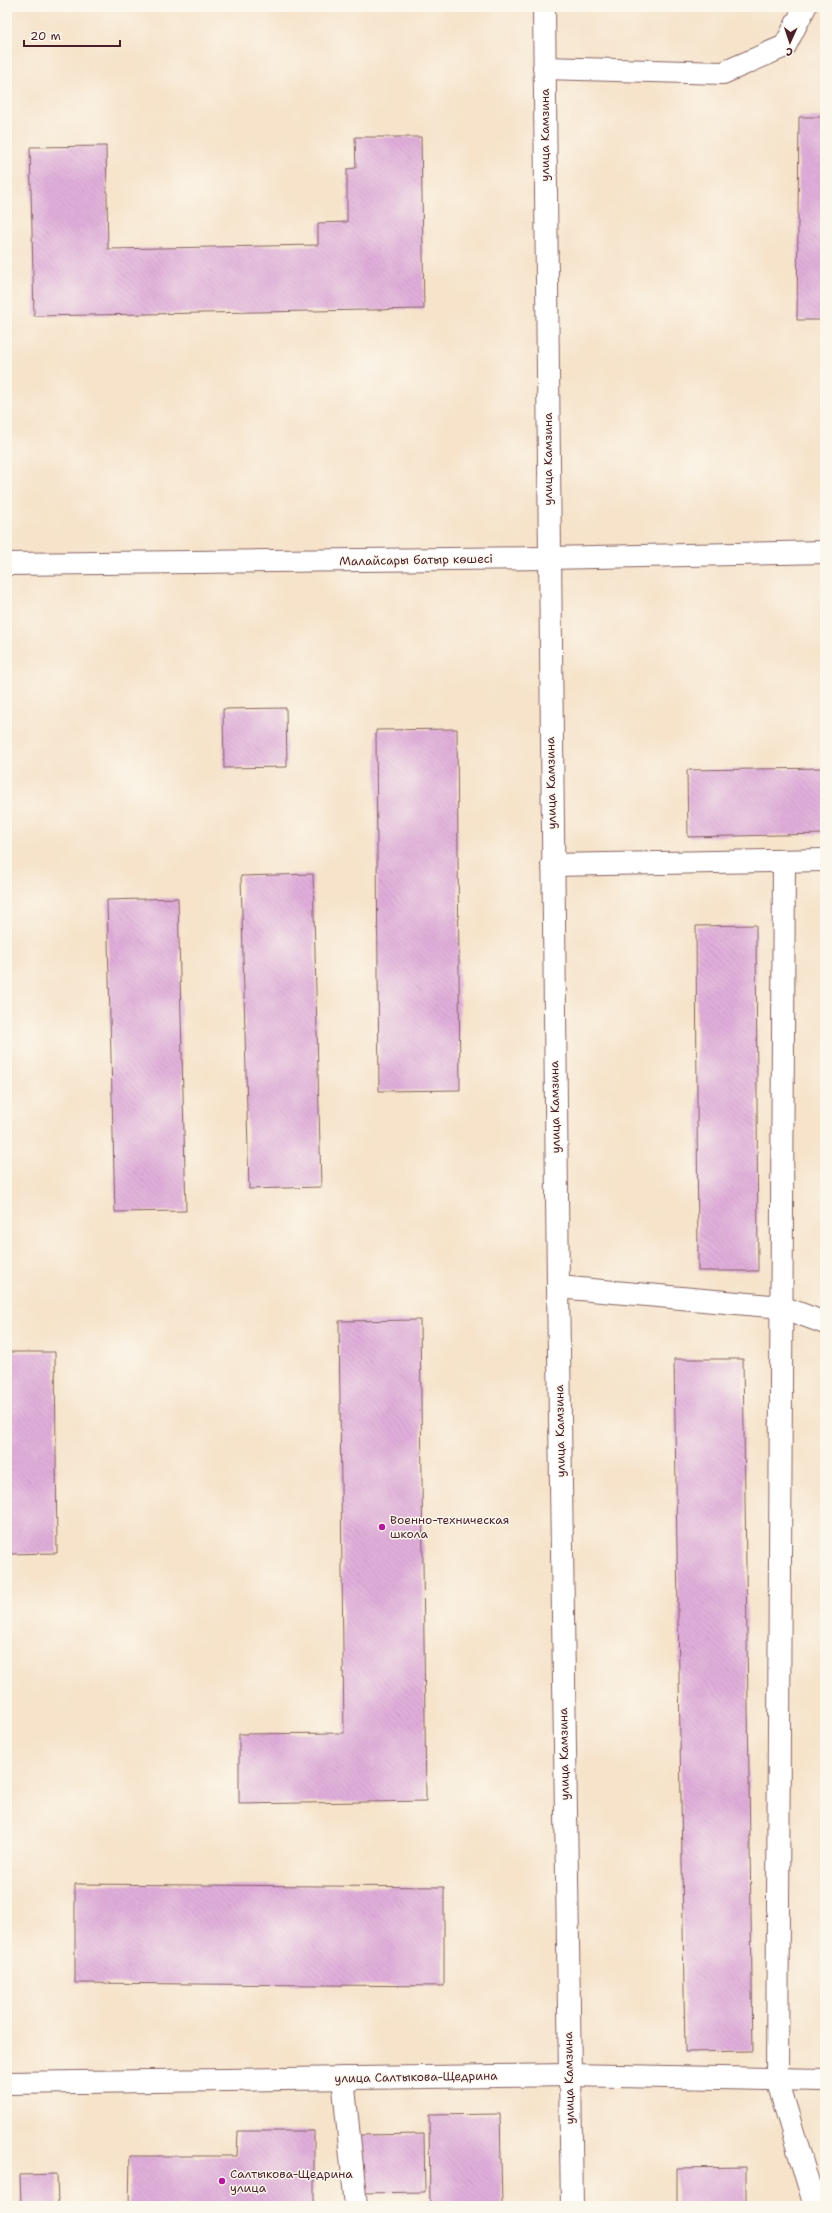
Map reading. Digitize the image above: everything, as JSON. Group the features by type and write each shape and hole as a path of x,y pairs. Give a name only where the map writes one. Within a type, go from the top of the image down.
{"main road":[{"name":"улица Камзина","path":"544,7 548,558 568,2075 572,2206"},
{"path":"544,68 723,73 785,46 805,7"},
{"name":"Малайсары батыр көшесі","path":"7,564 548,558 825,552"},
{"path":"552,865 825,860"},
{"path":"784,861 777,2079 815,2206"},
{"path":"558,1287 782,1307 825,1323"},
{"name":"улица Салтыкова-Щедрина","path":"7,2083 568,2075 825,2080"},
{"path":"343,2078 356,2206"}],"building":[{"path":"799,117 825,117 825,320 797,320"},
{"path":"355,137 421,137 424,309 34,316 30,147 106,146 108,249 318,245 318,223 347,222 347,169 356,168"},
{"path":"286,708 287,767 224,768 223,709"},
{"path":"457,729 460,1090 379,1091 376,730"},
{"path":"825,768 825,834 688,837 687,770"},
{"path":"313,874 321,1187 249,1189 241,876"},
{"path":"178,898 186,1211 115,1212 107,900"},
{"path":"756,925 758,1271 698,1271 696,926"},
{"name":"Военно-техническая школа","path":"420,1320 426,1801 239,1804 239,1734 344,1733 339,1321"},
{"path":"7,1352 55,1352 57,1553 7,1554"},
{"path":"674,1359 743,1359 753,2051 685,2052"},
{"path":"75,1884 444,1887 444,1986 75,1983"},
{"path":"500,2114 502,2206 430,2206 429,2115"},
{"name":"Салтыкова-Щедрина улица","path":"238,2131 314,2131 314,2206 129,2206 130,2156 237,2156"},
{"path":"424,2134 425,2192 361,2193 360,2135"},
{"path":"746,2167 746,2206 677,2206 677,2168"},
{"path":"57,2174 58,2206 21,2206 20,2175"}],"place":[{"name":"Военно-техническая школа","path":"382,1527"},
{"name":"Салтыкова-Щедрина улица","path":"222,2181"}]}
